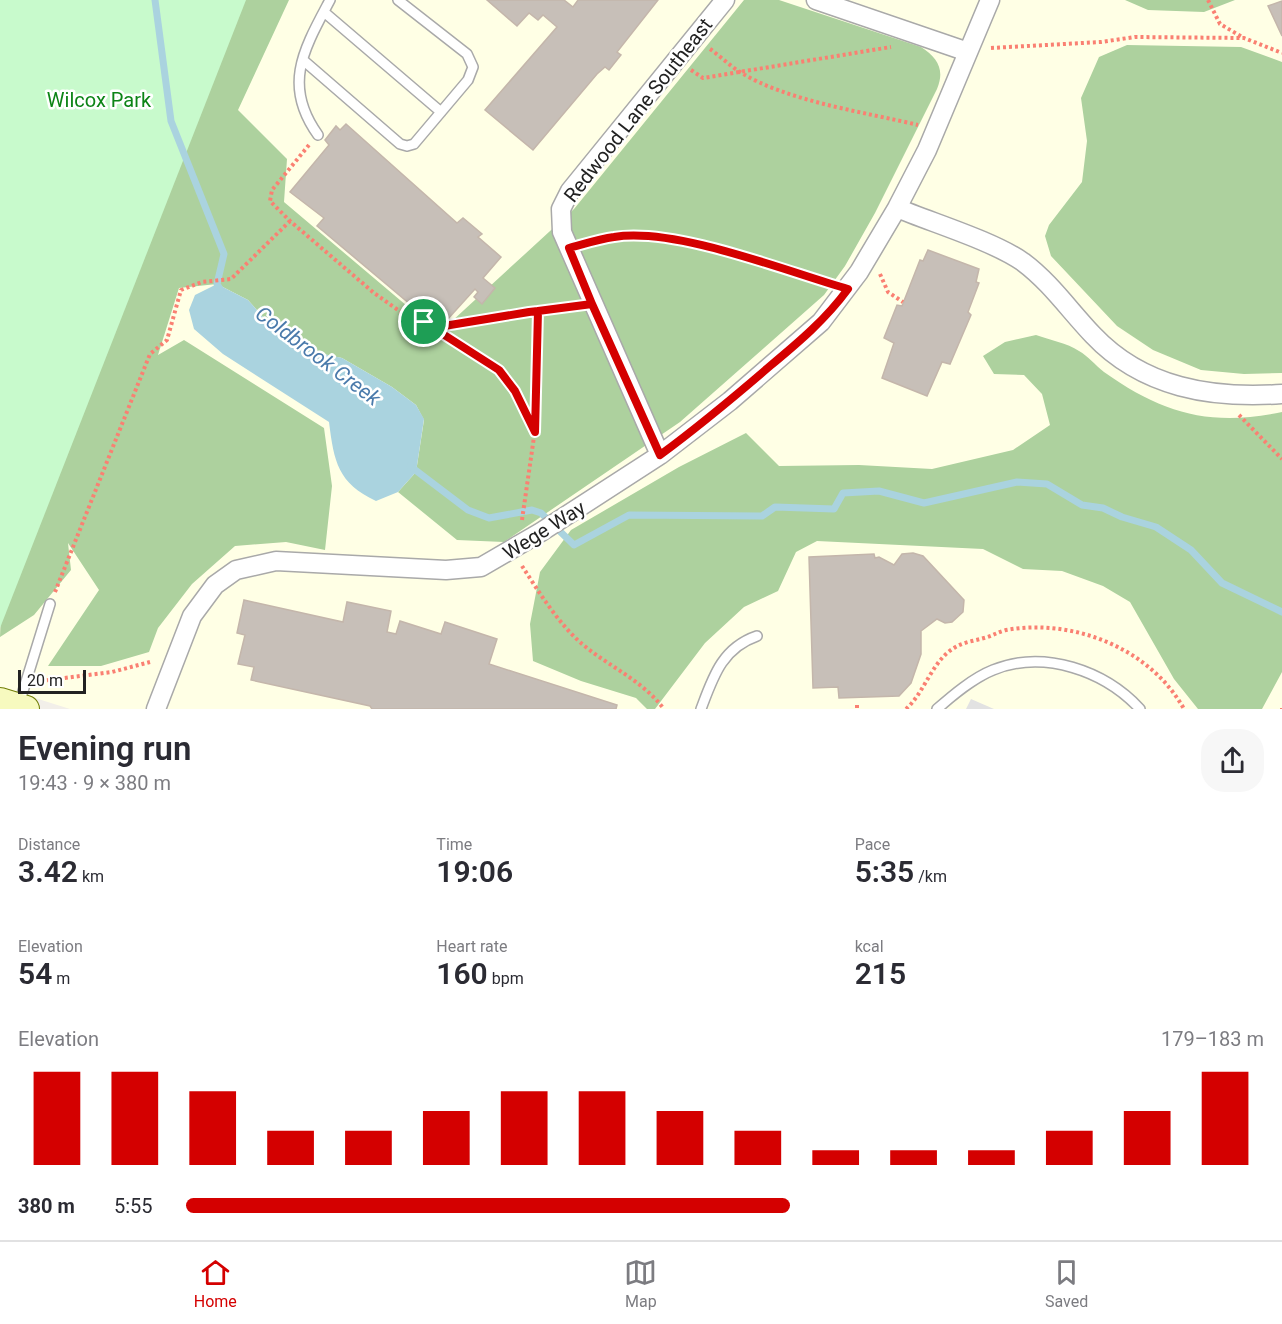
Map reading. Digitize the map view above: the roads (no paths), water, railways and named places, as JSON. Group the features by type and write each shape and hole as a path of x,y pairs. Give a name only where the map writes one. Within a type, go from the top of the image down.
{"street":[{"name":"Redwood Lane Southeast","path":"660,455 592,304 560,219 567,195 725,0"},
{"path":"816,0 920,36 976,52"},
{"name":"Wege Way","path":"156,709 192,616 215,585 236,570 276,561 446,570 470,568 496,560 660,455 730,401 811,332 848,289 897,208 976,52 990,0"},
{"path":"897,208 1022,261 1041,278 1095,337 1139,369 1181,388 1220,394 1282,394"}],"lane":[{"path":"318,135 303,113 299,99 298,80 303,60 330,0"},
{"path":"303,60 403,145 414,144 468,80 472,63 459,47 398,0"},
{"path":"324,12 441,112"},
{"path":"15,705 50,604"},
{"path":"701,709 723,659 735,646 757,636"},
{"path":"937,709 995,669 1039,663 1073,667 1095,675 1125,694 1140,709"}],"water":[{"path":"217,284 248,300 263,317 285,329 300,349 342,358 392,387 416,405 424,419 416,472 398,492 376,501 353,487 340,470 336,460 329,422 223,354 194,329 189,310 195,295"}],"waterway":[{"name":"Coldbrook Creek","path":"155,0 171,121 224,254 217,284 222,292"},
{"name":"Coldbrook Creek","path":"410,466 468,510 489,518 532,510 541,513 574,545 629,515 762,516 775,507 834,509 843,493 879,491 924,503 1017,482 1047,484 1082,505 1103,508 1122,517 1156,527 1191,550 1222,583 1282,612"}],"park label":[{"name":"Wilcox Park","path":"99,100"}]}
